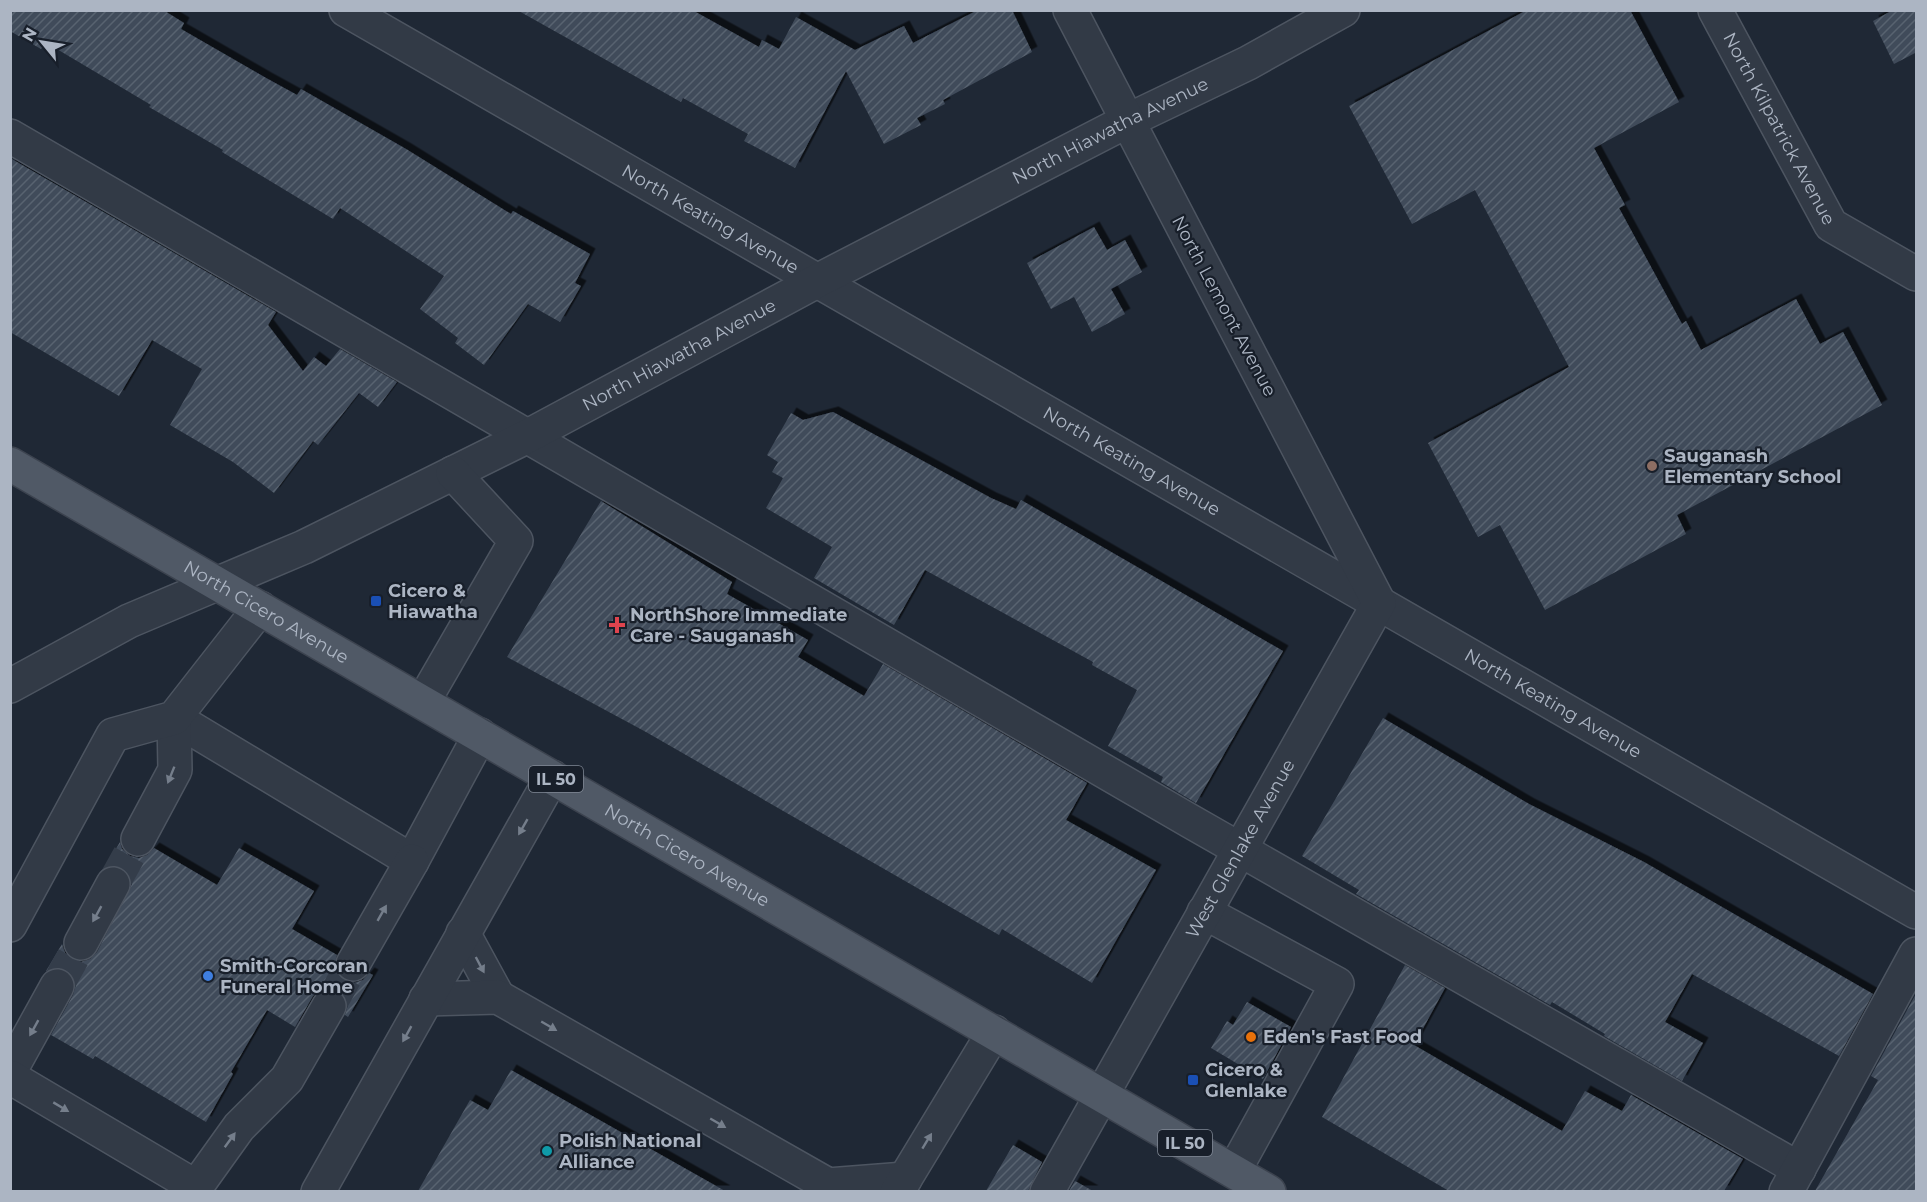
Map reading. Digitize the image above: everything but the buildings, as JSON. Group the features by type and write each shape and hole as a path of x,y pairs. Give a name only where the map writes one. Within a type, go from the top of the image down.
{"main road":[{"name":"North Cicero Avenue","path":"10,464 1269,1191"}],"street":[{"name":"North Keating Avenue","path":"346,10 1917,912"},
{"name":"North Lemont Avenue","path":"1070,10 1378,603"},
{"name":"North Hiawatha Avenue","path":"10,687 129,621 304,547 528,436 817,281 1127,122 1248,63 1343,10"},
{"name":"North Kilpatrick Avenue","path":"1715,10 1831,225 1917,274"},
{"path":"10,136 1239,849 1792,1180 1917,954"},
{"path":"423,702 516,541 453,473"},
{"name":"West Glenlake Avenue","path":"1047,1191 1378,603"},
{"path":"10,925 113,735 174,718 260,608"},
{"path":"138,839 175,770 174,718"},
{"path":"174,718 412,861"},
{"path":"353,964 480,735"},
{"path":"318,1191 552,777"},
{"path":"81,943 113,884"},
{"path":"1204,912 1337,984 1234,1171"},
{"path":"463,933 498,997 829,1188 901,1185 994,1032"},
{"path":"10,1071 57,986"},
{"path":"426,999 498,997"},
{"path":"10,1077 196,1187 239,1127 287,1079 329,1006"}],"tunnel":[{"path":"113,884 138,839"},
{"path":"57,986 81,943"},
{"path":"329,1006 353,964"}],"place":[{"name":"Sauganash Elementary School","path":"1652,466"},
{"name":"Cicero & Hiawatha","path":"376,601"},
{"name":"NorthShore Immediate Care - Sauganash","path":"617,625"},
{"name":"Smith-Corcoran Funeral Home","path":"208,976"},
{"name":"Eden's Fast Food","path":"1251,1037"},
{"name":"Cicero & Glenlake","path":"1193,1080"},
{"name":"Polish National Alliance","path":"547,1151"}]}
